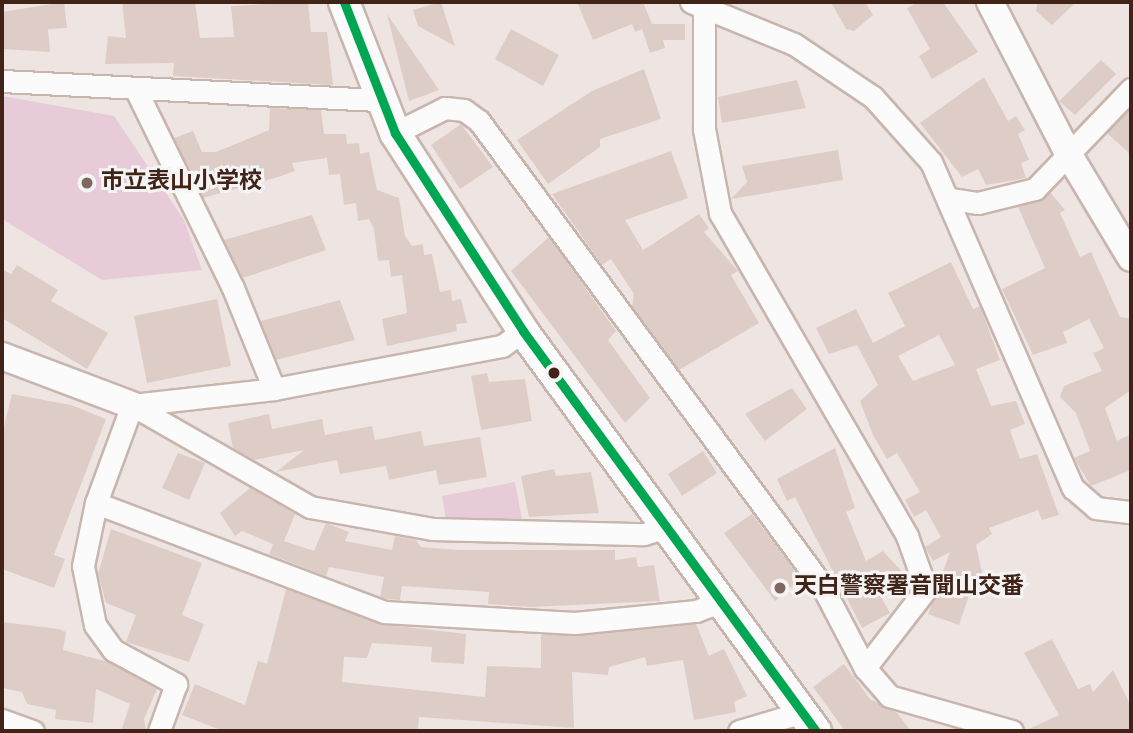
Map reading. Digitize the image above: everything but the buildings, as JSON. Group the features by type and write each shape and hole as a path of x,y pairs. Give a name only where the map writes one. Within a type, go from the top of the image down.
{"main road":[{"path":"344,2 379,100 395,133 523,331 809,722"}],"street":[{"path":"990,2 1069,155 1131,258"},
{"path":"865,668 926,589 907,536 720,213 704,129 697,6 794,44 873,97 931,162 951,199 1073,488 1096,508 1131,512"},
{"path":"2,81 136,90 379,100"},
{"path":"951,199 1012,198 1035,189 1131,89"},
{"path":"136,90 233,288 274,389"},
{"path":"395,133 444,108 464,110 479,121 821,584 865,668 889,696 914,708 991,721 1012,731"},
{"path":"131,405 274,389 502,346 523,331"},
{"path":"4,363 131,405 310,507 432,529 644,534 667,527"},
{"path":"131,405 96,503 83,566 95,625 113,650 176,684 159,731"},
{"path":"96,503 384,612 575,623 696,611 719,602"},
{"path":"2,720 33,731"},
{"path":"739,731 809,722"}],"shaded area":[{"path":"2,96 114,116 184,220 202,270 102,280 2,219"},
{"path":"515,482 523,525 447,525 442,496"}],"transit line":[{"path":"344,2 395,133 523,331 816,731"}],"place":[{"name":"市立表山小学校","path":"87,183"},
{"name":"天白警察署音聞山交番","path":"780,588"}]}
